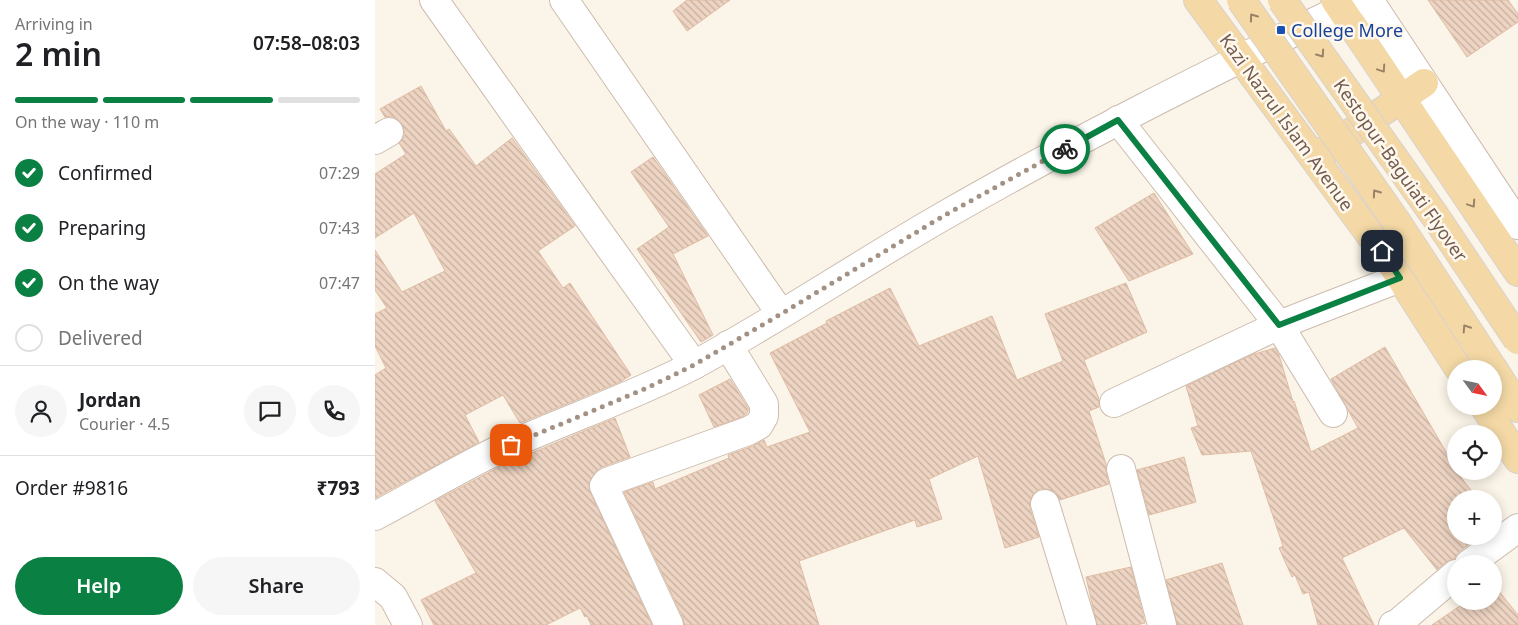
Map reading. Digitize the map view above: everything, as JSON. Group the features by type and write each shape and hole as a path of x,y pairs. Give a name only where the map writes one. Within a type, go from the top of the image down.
{"main road":[{"name":"Kazi Nazrul Islam Avenue","path":"1198,0 1400,278 1453,360"},
{"name":"Kestopur-Baguiati Flyover","path":"1241,0 1396,221 1486,360"},
{"name":"Kestopur-Baguiati Flyover","path":"1282,0 1435,216 1518,340"},
{"path":"1345,3 1402,99 1518,272"},
{"path":"1314,159 1424,83"},
{"name":"Kestopur-Baguiati Flyover","path":"1503,385 1518,408"},
{"path":"1490,415 1518,460"}],"street":[{"path":"435,0 577,203 694,365"},
{"path":"564,0 781,314"},
{"path":"1369,0 1518,225"},
{"path":"375,516 495,452 647,388 694,365 945,215 1118,120 1345,3"},
{"path":"1118,120 1279,325 1333,413"},
{"path":"1114,403 1279,325 1400,278"},
{"path":"669,625 604,486 607,482 748,431 759,425 764,416 764,404 728,345"},
{"path":"1121,469 1162,625"},
{"path":"1045,504 1082,625"},
{"path":"1481,555 1518,528"},
{"path":"1393,625 1397,624 1447,582"},
{"path":"376,584 393,597 408,625"}],"building":[{"path":"687,0 730,0 687,31 673,11"},
{"path":"1428,0 1508,0 1518,14 1518,22 1467,57"},
{"path":"421,86 446,131 449,129 476,166 512,138 575,226 538,251 563,288 570,283 631,375 620,382 520,423 503,395 465,415 479,442 375,498 375,375 386,368 375,346 375,314 387,308 375,290 375,250 402,292 445,271 414,213 375,238 375,174 406,154 399,143 405,133 402,124 396,118 385,117 380,109"},
{"path":"653,157 708,236 673,254 713,335 701,342 637,249 669,227 631,172"},
{"path":"1154,193 1193,254 1129,281 1095,228"},
{"path":"1126,283 1147,332 1084,360 1099,399 1099,407 1089,411 1106,464 1109,484 1060,500 1055,492 1048,489 1040,489 1033,494 1030,501 1030,509 1039,537 1005,548 978,456 929,479 942,519 917,527 915,520 799,561 819,625 684,625 683,618 624,492 653,482 655,489 729,458 728,455 764,440 767,447 810,432 770,353 890,288 919,346 992,316 1017,380 1063,361 1045,314"},
{"path":"1385,347 1447,454 1447,480 1463,480 1471,490 1447,490 1447,545 1468,545 1457,555 1447,555 1447,562 1437,570 1404,528 1342,558 1374,625 1318,625 1309,592 1303,594 1295,575 1292,577 1279,548 1283,546 1251,451 1202,455 1191,428 1198,426 1186,386 1251,355 1275,348 1311,452 1358,428 1331,379"},
{"path":"730,379 748,408 748,412 742,417 714,427 699,395"},
{"path":"615,418 630,457 602,467 595,472 589,484 590,492 652,625 591,625 587,616 585,617 580,608 546,625 434,625 421,600 476,573 435,501 503,465"},
{"path":"1184,457 1196,502 1149,515 1137,470"},
{"path":"1222,563 1243,625 1177,625 1166,580"},
{"path":"1131,567 1145,623 1136,625 1097,625 1086,577"},
{"path":"1502,595 1518,615 1518,625 1432,625 1454,610 1502,610"}],"way so far":[{"path":"511,445 615,402 694,365 945,215 1065,149"}],"place":[{"name":"College More","path":"1281,30"}],"route":[{"path":"1065,149 1118,120 1279,325 1400,278 1382,251"}]}
